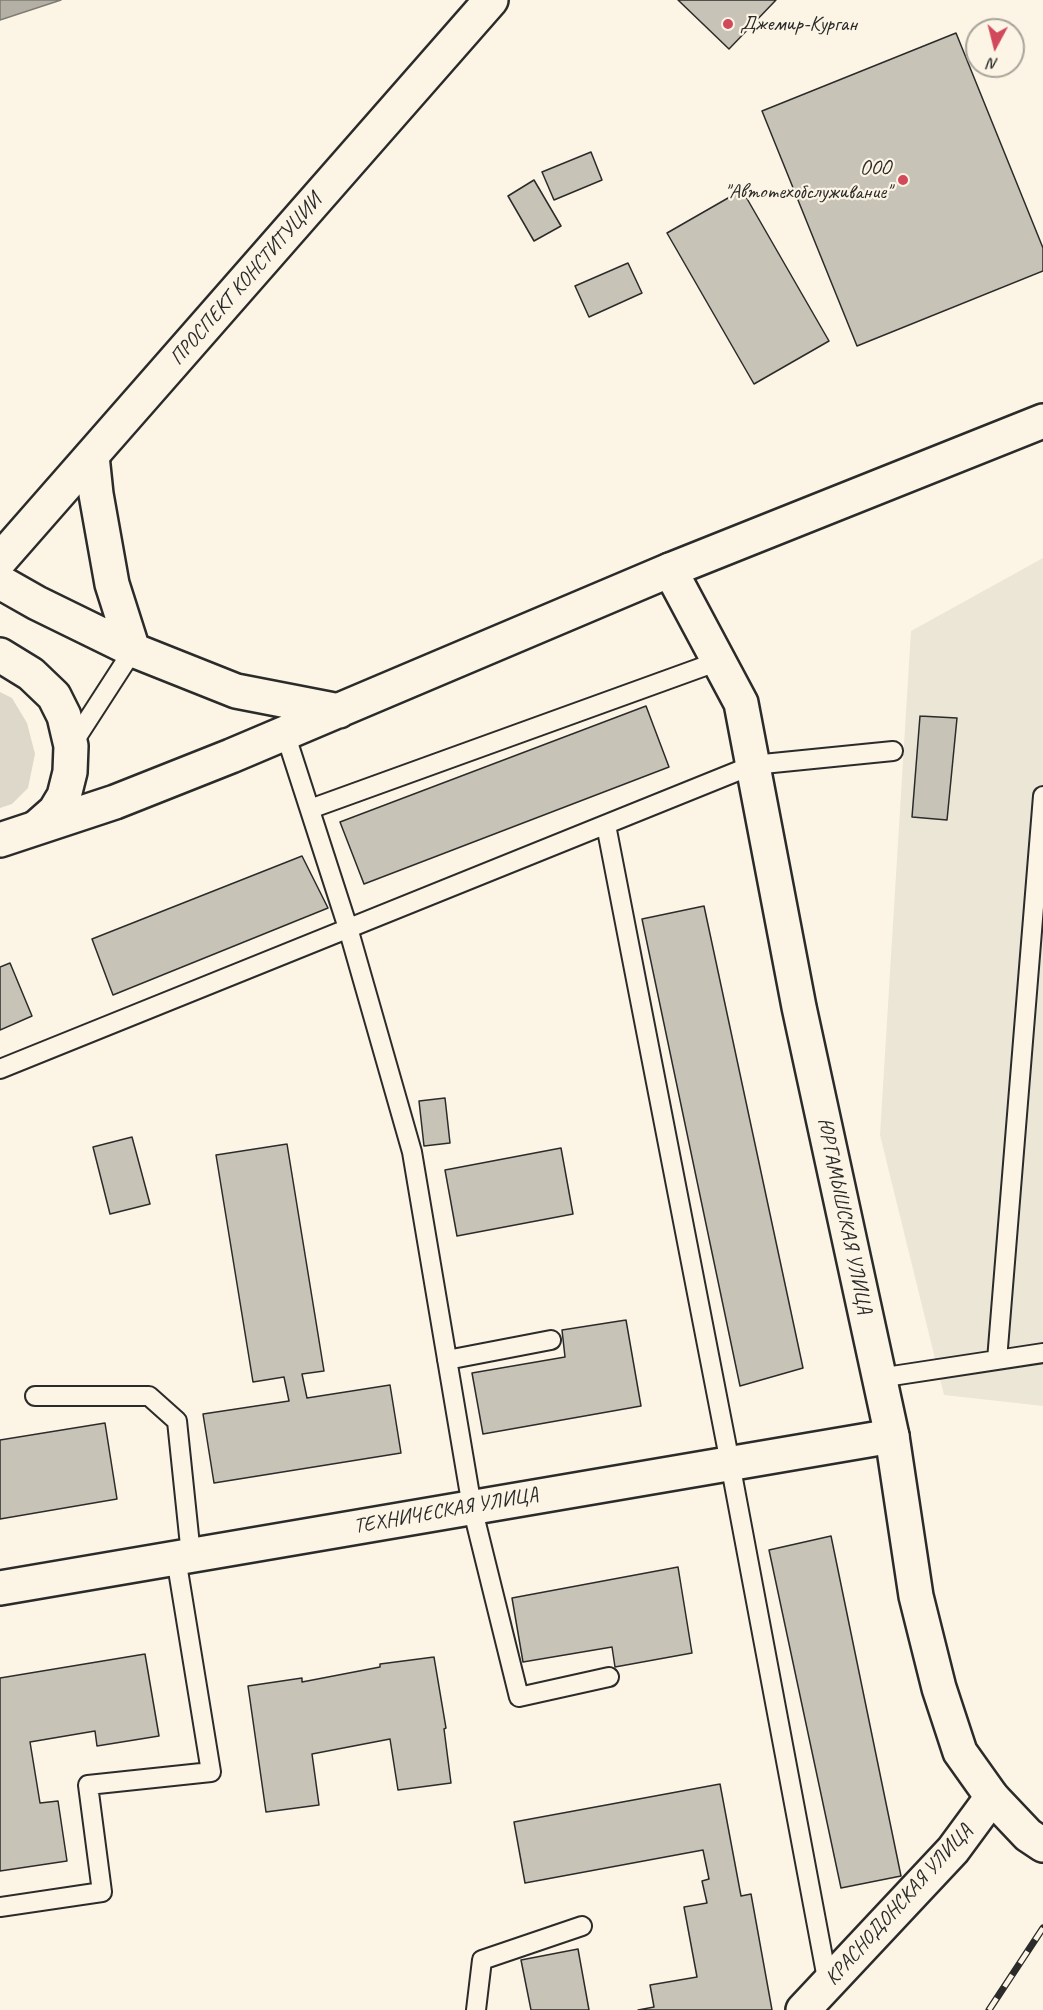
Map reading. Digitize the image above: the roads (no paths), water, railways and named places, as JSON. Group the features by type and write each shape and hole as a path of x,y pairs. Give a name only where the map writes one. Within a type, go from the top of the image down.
{"street":[{"name":"ПРОСПЕКТ КОНСТИТУЦИИ","path":"0,560 491,0"},
{"path":"0,840 116,802 339,711 670,570 1043,422"},
{"path":"92,456 96,494 112,584 133,650"},
{"name":"ЮРГАМЫШСКАЯ УЛИЦА","path":"670,570 741,703 799,1007 892,1436 916,1596 939,1688 960,1752 992,1797 1028,1835 1043,1845"},
{"path":"0,582 37,603 133,650 236,691 339,711"},
{"path":"0,654 31,674 54,696 64,716 71,746 70,772 64,796 55,811 38,826"},
{"name":"ТЕХНИЧЕСКАЯ УЛИЦА","path":"0,1588 892,1436"},
{"name":"КРАСНОДОНСКАЯ УЛИЦА","path":"803,2010 952,1850 992,1797"}],"lane":[{"path":"71,746 133,650"},
{"path":"309,808 719,661"},
{"path":"285,733 348,928 412,1152 472,1507 519,1697 609,1677"},
{"path":"0,1069 753,765 894,751"},
{"path":"997,1360 1043,796"},
{"path":"606,825 828,1984"},
{"path":"447,1360 551,1340"},
{"path":"879,1378 1043,1353"},
{"path":"0,1907 102,1892 88,1785 211,1772 184,1556 177,1421 149,1396 35,1396"},
{"path":"476,2010 482,1960 582,1926"}],"railway":[{"path":"989,2010 1043,1928"}],"place":[{"name":"Джемир-Курган","path":"728,24"},
{"name":"ООО \"Автотехобслуживание\"","path":"903,180"}]}
